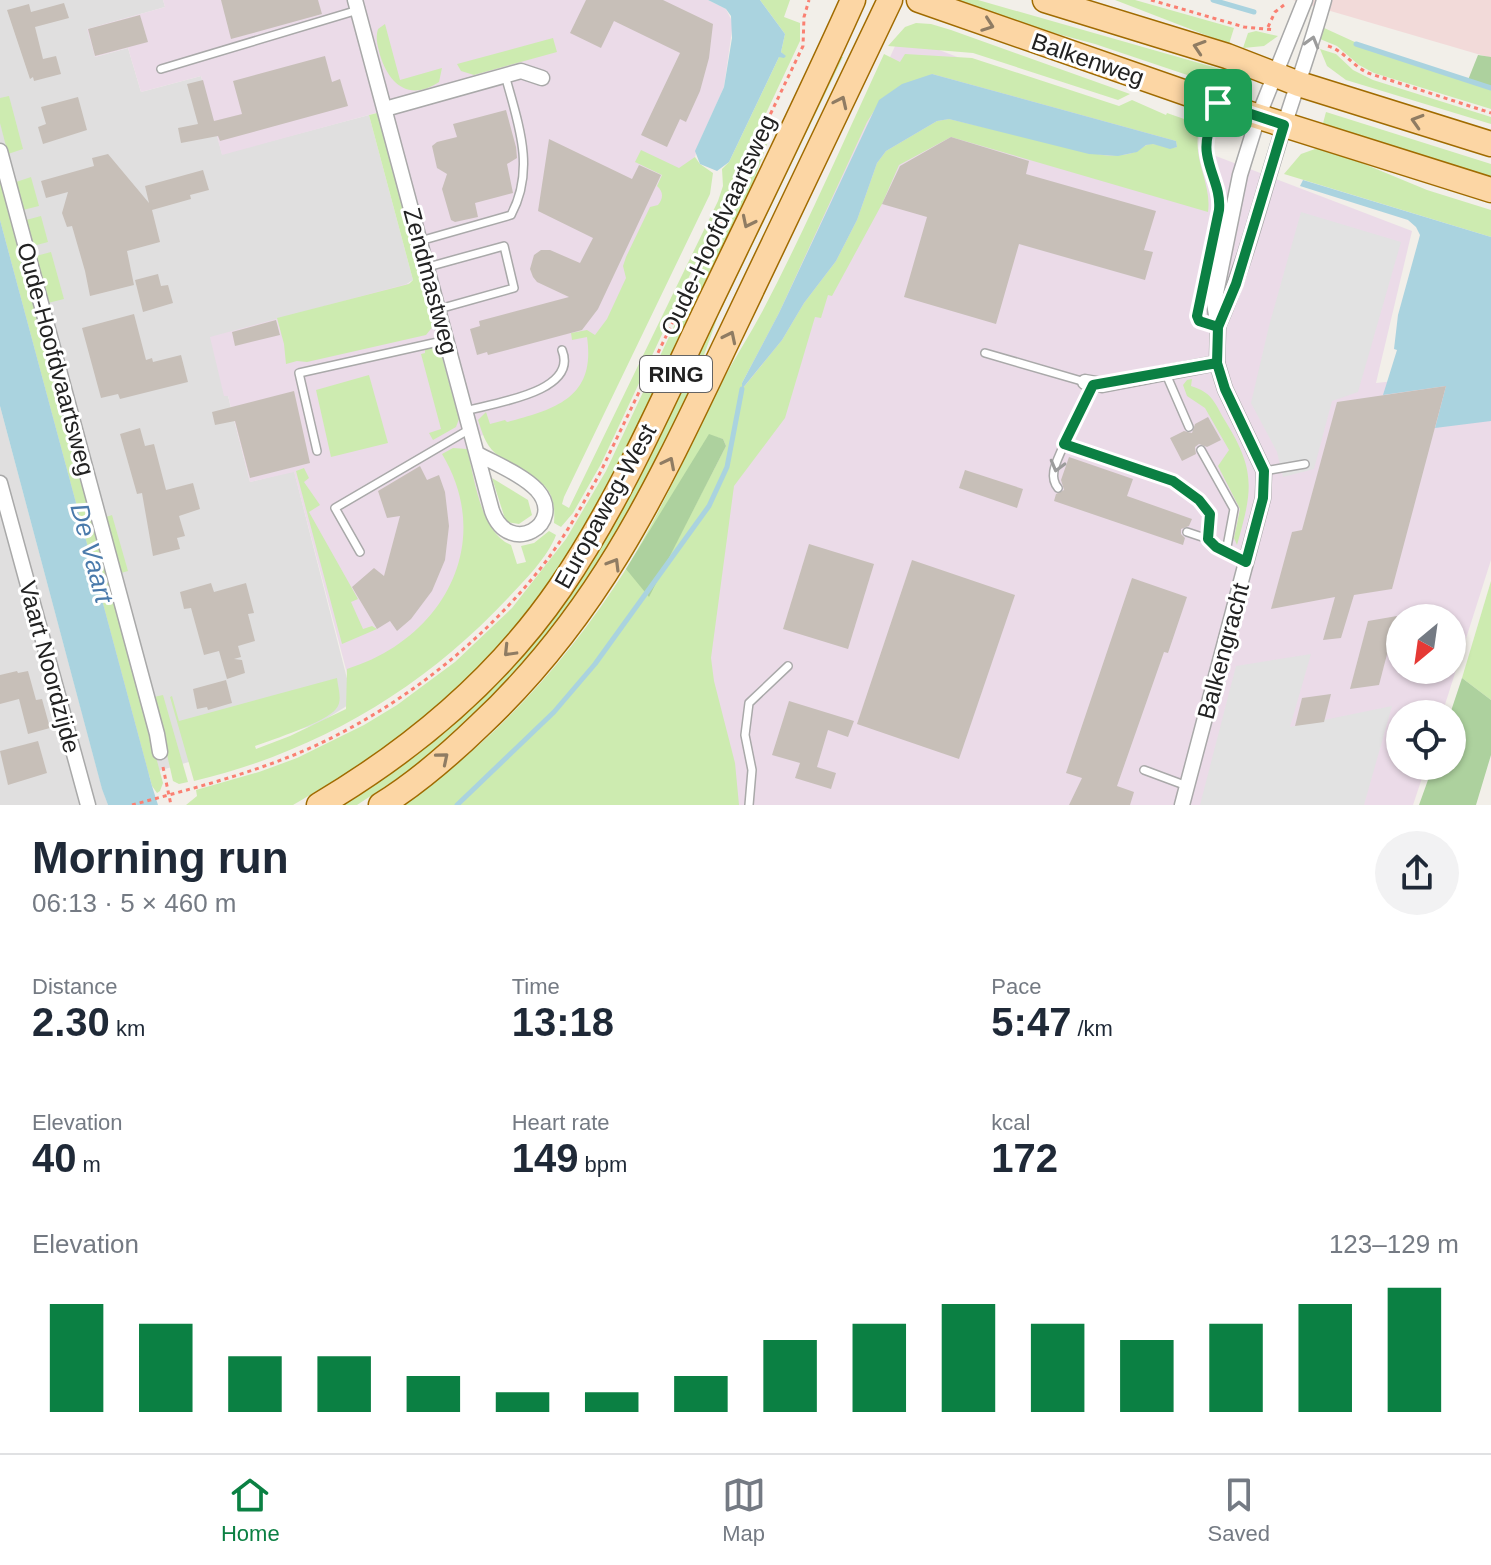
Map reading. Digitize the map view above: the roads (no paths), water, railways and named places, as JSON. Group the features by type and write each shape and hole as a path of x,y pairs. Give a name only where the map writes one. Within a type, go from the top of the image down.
{"main road":[{"name":"Europaweg-West","path":"319,805 396,755 463,699 520,639 558,591 618,493 853,0"},
{"name":"Europaweg-West","path":"381,805 427,772 506,702 565,634 608,574 641,518 680,440 890,0"},
{"name":"Balkenweg","path":"919,0 1258,117 1491,190"},
{"name":"Balkenweg","path":"1045,0 1227,56 1299,84 1491,144"}],"street":[{"path":"1264,471 1225,389 1217,363 1218,327 1214,303 1240,175 1258,117 1305,0"},
{"path":"1218,327 1236,284 1324,0"},
{"name":"Zendmastweg","path":"357,5 496,522 517,535 536,530 544,522 545,514 544,504 536,489 478,454"},
{"path":"385,109 521,71 542,78"},
{"name":"Oude-Hoofdvaartsweg","path":"0,151 160,752"},
{"path":"1089,383 1166,374 1217,363"},
{"name":"Balkengracht","path":"1182,805 1263,498 1264,471"},
{"name":"Vaart Noordzijde","path":"0,483 88,805"}],"lane":[{"path":"161,69 357,5"},
{"path":"420,241 511,215 520,198 525,147 505,75"},
{"path":"428,267 504,246 514,288 439,309"},
{"path":"317,451 299,373 447,340"},
{"path":"465,411 547,388 563,373 567,361 562,350"},
{"path":"985,353 1089,383 1052,474 1058,488"},
{"path":"1166,374 1189,427"},
{"path":"360,552 335,508 470,429"},
{"path":"1064,444 1184,487 1210,514 1208,539"},
{"path":"1201,450 1234,509 1226,552"},
{"path":"1264,471 1305,464"},
{"path":"1187,532 1208,539 1246,562"},
{"path":"749,805 752,770 745,735 749,703 788,666"},
{"path":"1144,770 1187,786"}],"water":[{"path":"708,0 760,0 785,34 781,52 786,56 779,57 729,162 717,171 700,164 695,151 724,87 732,38 731,16 726,9"},
{"path":"932,74 1176,141 1177,147 1170,149 1153,144 1118,156 1089,154 949,119 937,121 886,151 877,163 857,220 836,261 804,303 782,340 742,389 742,383 779,313 879,100 902,84"},
{"path":"1303,180 1491,237 1491,421 1435,428 1446,386 1383,395 1397,350 1394,349 1398,315 1420,235 1408,220 1300,186"},
{"path":"0,220 158,805 108,805 102,789 0,406"}],"waterway":[{"path":"1213,0 1254,12"},
{"path":"1356,44 1491,88"},
{"path":"457,805 554,712 595,664 709,506 727,467 742,389"}],"water label":[{"name":"De Vaart","path":"92,553"}]}
